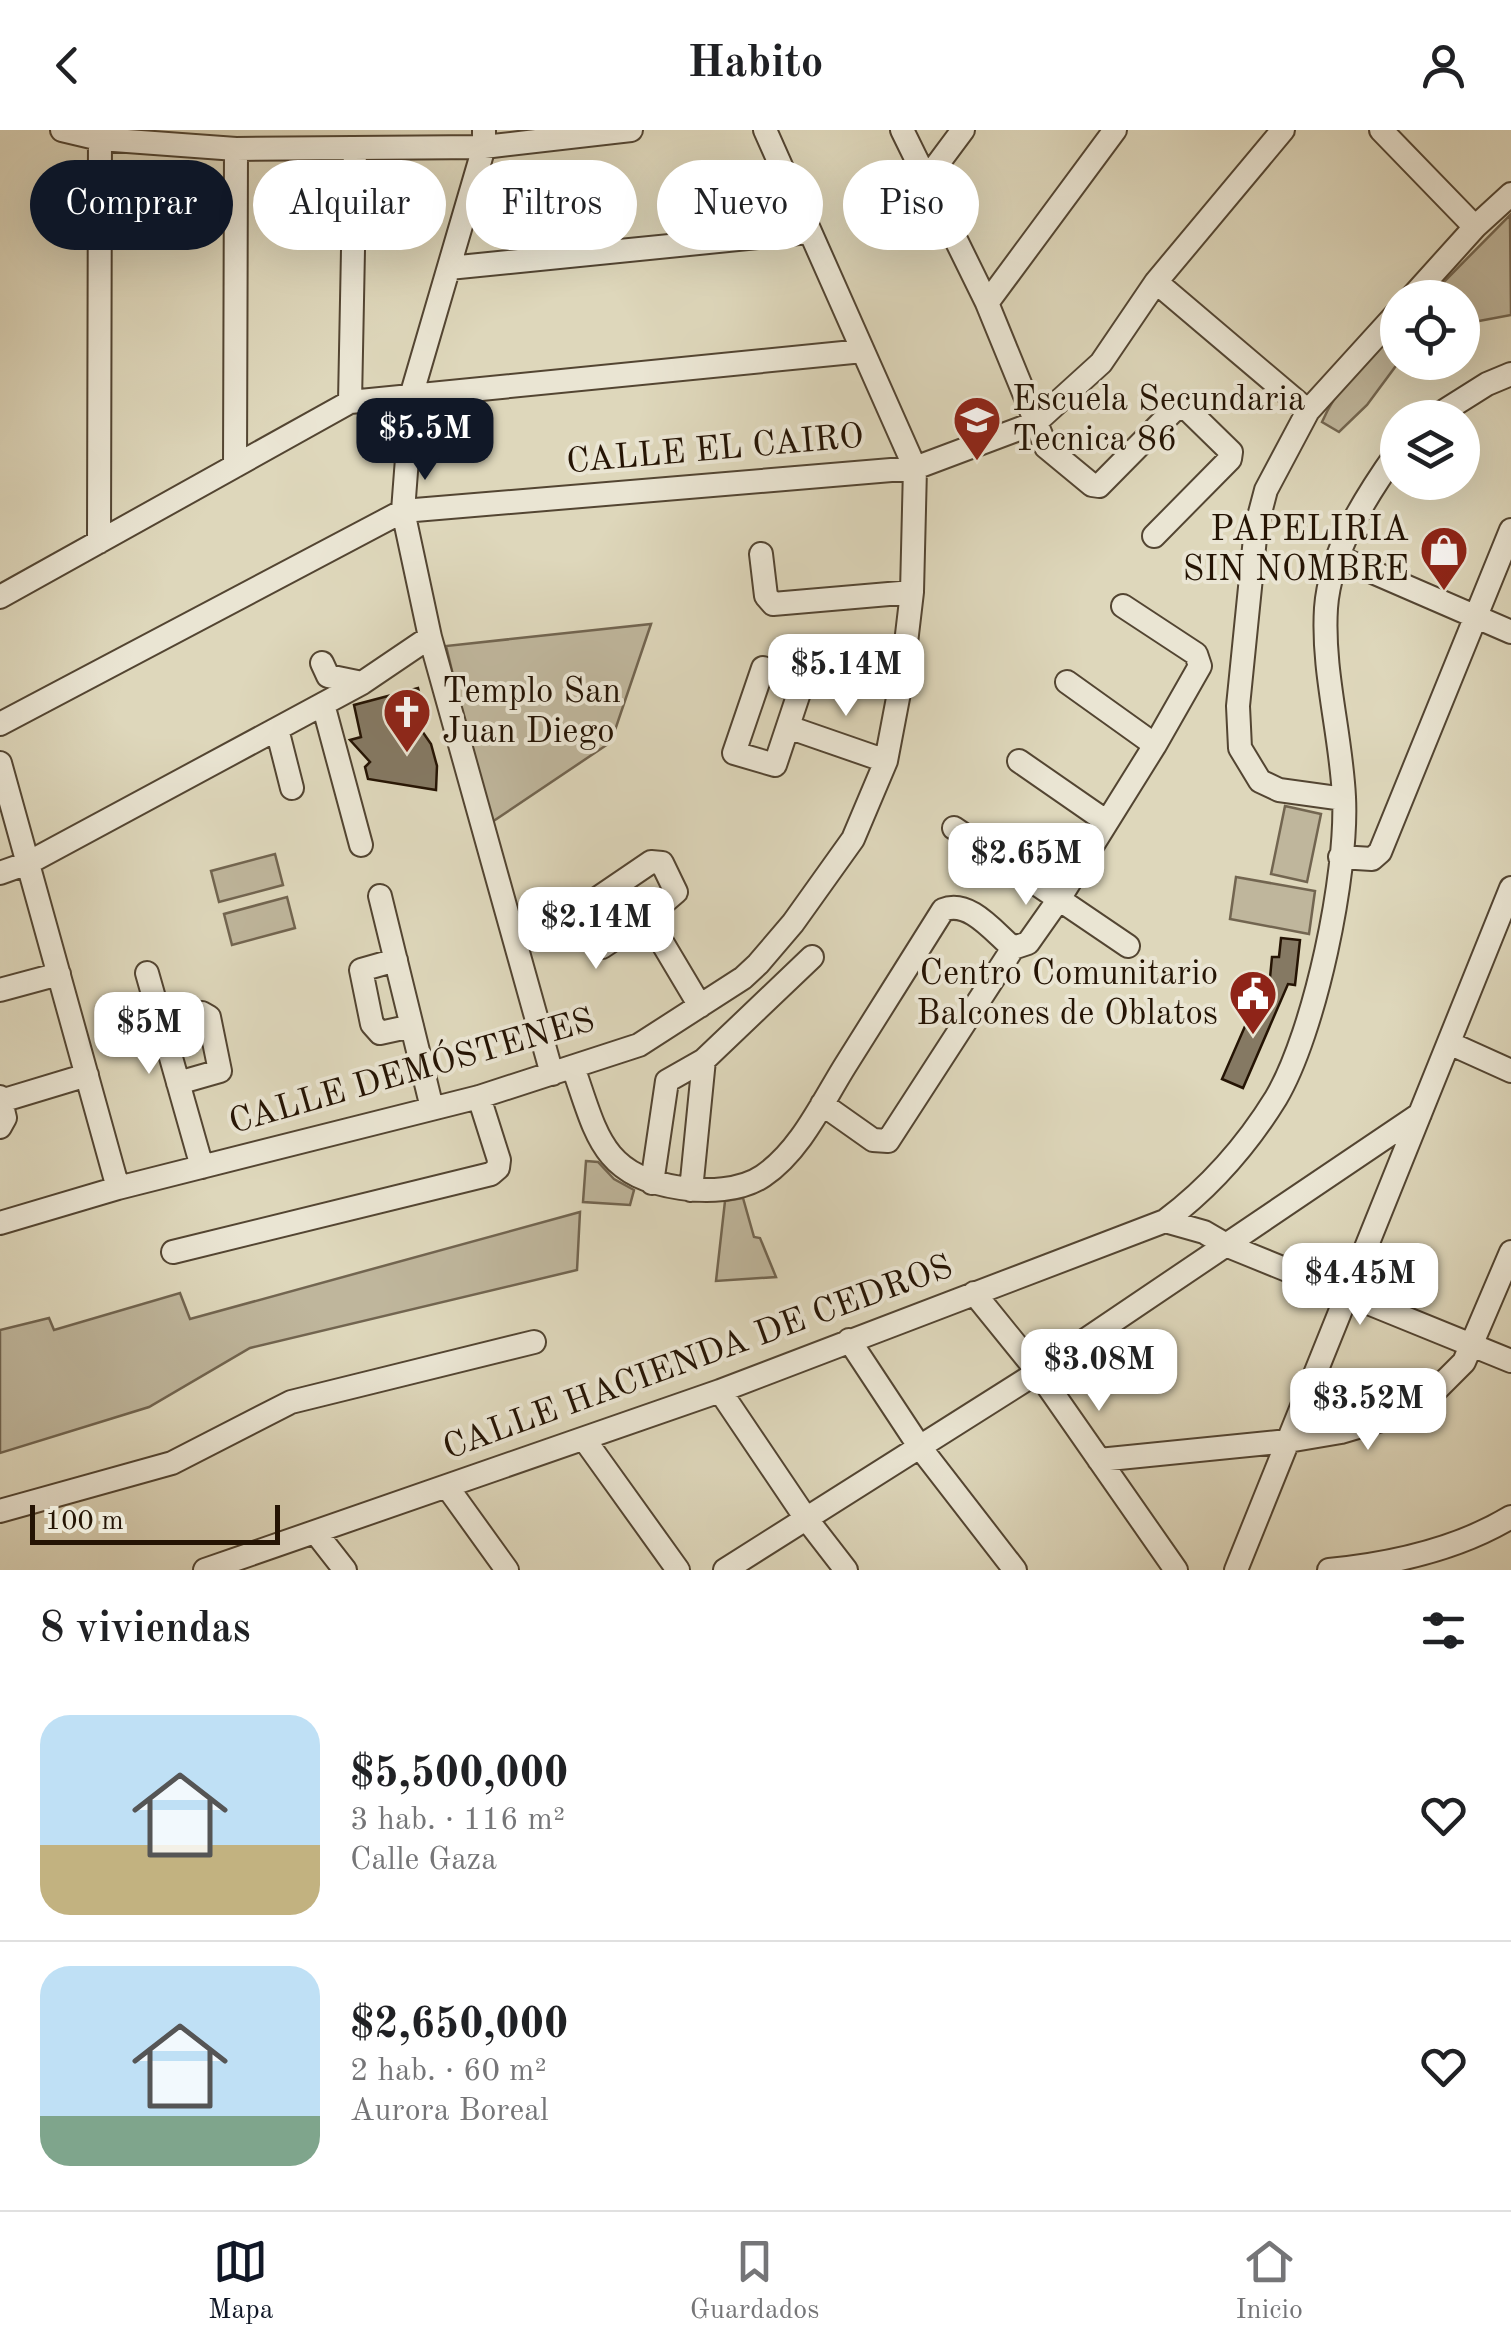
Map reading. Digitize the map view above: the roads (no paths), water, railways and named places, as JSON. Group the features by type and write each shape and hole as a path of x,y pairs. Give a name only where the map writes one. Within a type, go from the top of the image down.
{"street":[{"path":"62,130 236,149 355,148 616,131"},
{"name":"CALLE DEMÓSTENES","path":"765,130 778,160"},
{"path":"902,130 919,160"},
{"path":"941,160 963,130"},
{"path":"986,302 1115,130"},
{"name":"CALLE EL CAIRO","path":"0,724 402,512 915,468 1035,423 1101,364 1156,282 1284,130"},
{"path":"1381,130 1475,226"},
{"path":"99,542 100,134"},
{"path":"484,139 412,393 402,512 430,638 563,1071 611,1156 625,1171 652,1184 691,1190 730,1188 764,1176 798,1141 942,910 953,906 966,908 1013,948"},
{"path":"350,402 355,148"},
{"path":"235,466 236,149"},
{"path":"1427,280 1475,226 1511,194"},
{"path":"449,268 657,247"},
{"name":"CALLE DEMÓSTENES","path":"0,1223 118,1188 479,1097 638,1044 758,964 793,923 853,840 886,761 902,677 912,592 915,468 817,250"},
{"path":"962,250 1046,447 1092,485 1100,486 1174,410 1181,408 1188,410 1228,449 1230,459 1154,536"},
{"path":"1156,282 1308,411"},
{"path":"1344,799 1279,790 1254,774 1240,748 1238,706 1256,528 1266,490 1308,411 1380,332"},
{"path":"0,597 350,402 863,351"},
{"path":"1462,400 1511,374"},
{"name":"CALLE HACIENDA DE CEDROS","path":"206,1570 720,1391 1165,1221 1205,1190 1274,1101 1294,1059 1326,951 1344,799 1326,627 1328,598 1338,557 1380,476"},
{"path":"1340,857 1368,859 1380,852 1511,530"},
{"path":"760,554 770,602 912,592"},
{"path":"1338,557 1511,632"},
{"path":"822,1104 873,1140 888,1140 1013,948 1028,943 1059,899 1155,745 1200,662 1196,654 1123,606"},
{"path":"0,873 28,863 362,683 430,638"},
{"path":"322,664 328,676 362,683"},
{"path":"763,668 802,684 788,727 776,764 734,753 763,668"},
{"path":"1067,682 1155,745"},
{"path":"323,704 361,845"},
{"path":"788,727 886,761"},
{"path":"277,729 292,788"},
{"path":"1019,761 1107,822"},
{"path":"0,764 118,1188"},
{"path":"954,828 1128,946"},
{"path":"1236,1570 1511,888"},
{"path":"380,896 432,1108"},
{"path":"647,916 700,1006"},
{"path":"652,1184 664,1086 670,1077 704,1060 812,958"},
{"path":"396,960 361,970 372,1024 380,1033 412,1026"},
{"path":"148,973 202,1166"},
{"path":"0,990 59,974"},
{"path":"162,1028 202,1014 209,1017 220,1071 178,1083"},
{"path":"1448,1043 1511,1071"},
{"path":"691,1190 704,1060"},
{"path":"0,1127 6,1118 1,1099 87,1075"},
{"path":"173,1252 490,1174 498,1168 499,1160 479,1097"},
{"path":"725,1570 1038,1372 1420,1114"},
{"path":"1204,1232 1205,1190"},
{"path":"1165,1221 1204,1232 1228,1246 1511,1362"},
{"path":"1099,1460 1288,1441 1341,1432 1405,1413 1452,1377 1472,1346 1511,1252"},
{"path":"974,1293 1038,1372 1176,1570"},
{"path":"849,1340 919,1446 1015,1570"},
{"path":"0,1511 172,1463 291,1402 534,1342"},
{"path":"720,1391 805,1517 846,1570"},
{"path":"584,1439 678,1570"},
{"path":"448,1488 507,1570"},
{"path":"1329,1570 1400,1558 1466,1540 1511,1517"},
{"path":"316,1533 345,1570"}],"place":[{"name":"Escuela Secundaria Tecnica 86","path":"977,462"},
{"name":"PAPELIRIA SIN NOMBRE","path":"1444,592"},
{"name":"Templo San Juan Diego","path":"407,754"},
{"name":"Centro Comunitario Balcones de Oblatos","path":"1253,1036"}]}
